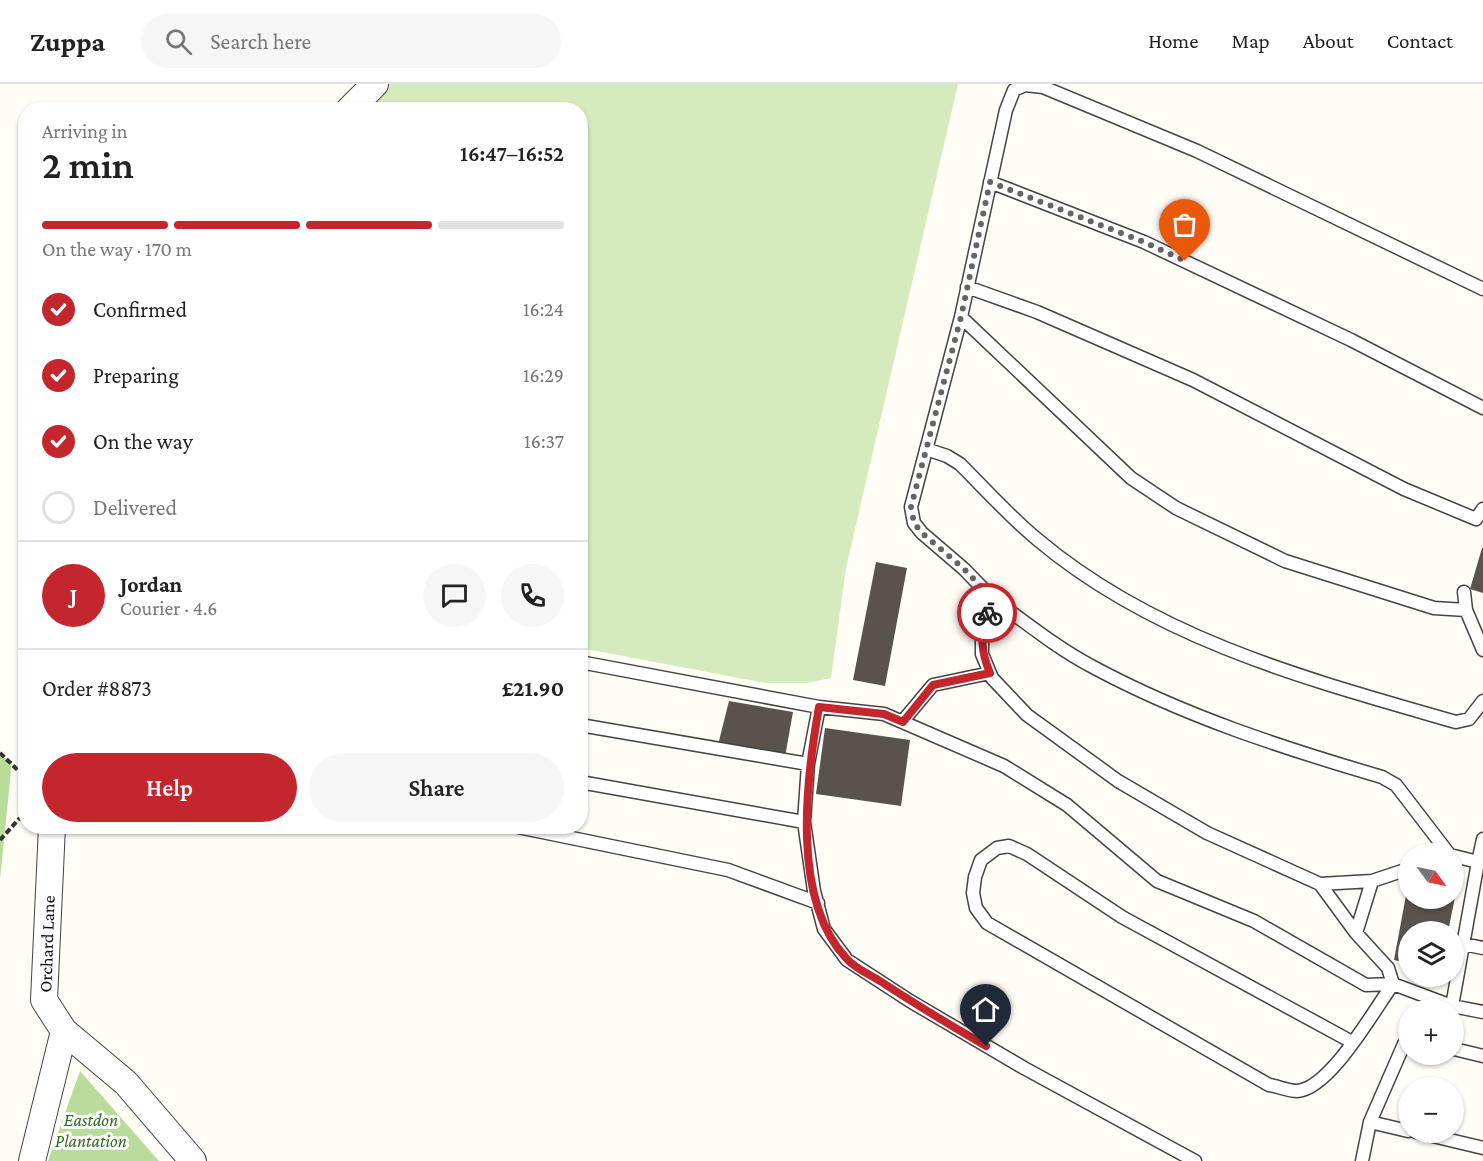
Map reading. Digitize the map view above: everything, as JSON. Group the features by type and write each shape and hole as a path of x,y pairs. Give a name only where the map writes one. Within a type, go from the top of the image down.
{"street":[{"path":"357,102 375,84"},
{"name":"Orchard Lane","path":"52,834 44,1000 64,1031 126,1083 193,1161"},
{"path":"32,1161 64,1031"}],"lane":[{"path":"1441,843 1396,785 1382,777 1260,739 1146,695 1091,666 992,598 914,523 911,507 961,317 1006,110 1014,90 1025,85 1043,87 1197,151 1483,289"},
{"path":"990,182 1144,242 1351,340 1483,408"},
{"path":"967,287 1037,312 1193,380 1404,489 1480,514"},
{"path":"961,317 1131,478 1176,507 1285,561 1434,608 1466,610"},
{"path":"926,449 960,464 1038,540 1090,578 1146,612 1204,639 1267,665 1456,722 1469,719 1483,701"},
{"path":"1464,592 1466,610 1483,650"},
{"path":"992,598 982,637 982,654 990,673 1027,715 1118,781 1207,833 1320,884 1372,881 1398,872"},
{"path":"588,664 819,707 884,714 1004,766 1067,805 1157,881 1254,921 1366,985 1393,984 1429,999"},
{"path":"903,722 933,685 990,673"},
{"path":"819,707 808,764 804,822 824,929 847,960 910,1001 1024,1068 1195,1161"},
{"path":"588,726 808,764"},
{"path":"588,784 804,822"},
{"path":"552,834 728,870 818,903"},
{"path":"1464,939 1481,860 1483,839"},
{"path":"1352,1042 1122,917 1027,854 1009,846 997,848 981,860 973,894 976,908 987,923 1269,1085 1297,1091 1317,1083 1336,1064 1352,1042 1393,984"},
{"path":"1464,857 1481,860"},
{"path":"1356,933 1372,881"},
{"path":"1320,884 1356,933 1388,968 1393,984"},
{"path":"1464,944 1483,948"},
{"path":"1464,1008 1483,1012"},
{"path":"1464,1052 1483,1056"},
{"path":"1362,1161 1370,1122 1398,1060"},
{"path":"1370,1122 1398,1129"},
{"path":"1462,1143 1483,1148"}],"path":[{"path":"0,753 18,770"},
{"path":"0,840 18,820"}],"green space":[{"path":"384,84 958,84 846,568 831,678 807,683 765,683 588,649 588,102 368,102"},
{"path":"0,755 12,761 0,879"},
{"name":"Eastdon Plantation","path":"80,1071 159,1161 48,1161"}],"building":[{"path":"1483,548 1483,593 1470,589"},
{"path":"876,562 907,568 885,686 853,680"},
{"path":"729,701 793,712 785,757 718,745"},
{"path":"825,728 910,740 901,806 816,794"},
{"path":"1403,909 1453,909 1450,921 1401,921"},
{"path":"1398,938 1398,961 1394,960"}],"way so far":[{"path":"987,613 992,598 964,569 922,533 914,523 911,507 961,317 990,182 1144,242 1185,261"}],"route":[{"path":"986,1046 847,960 824,929 814,891 804,822 808,764 819,707 884,714 903,722 933,685 990,673 982,654 982,629 987,613"}]}
